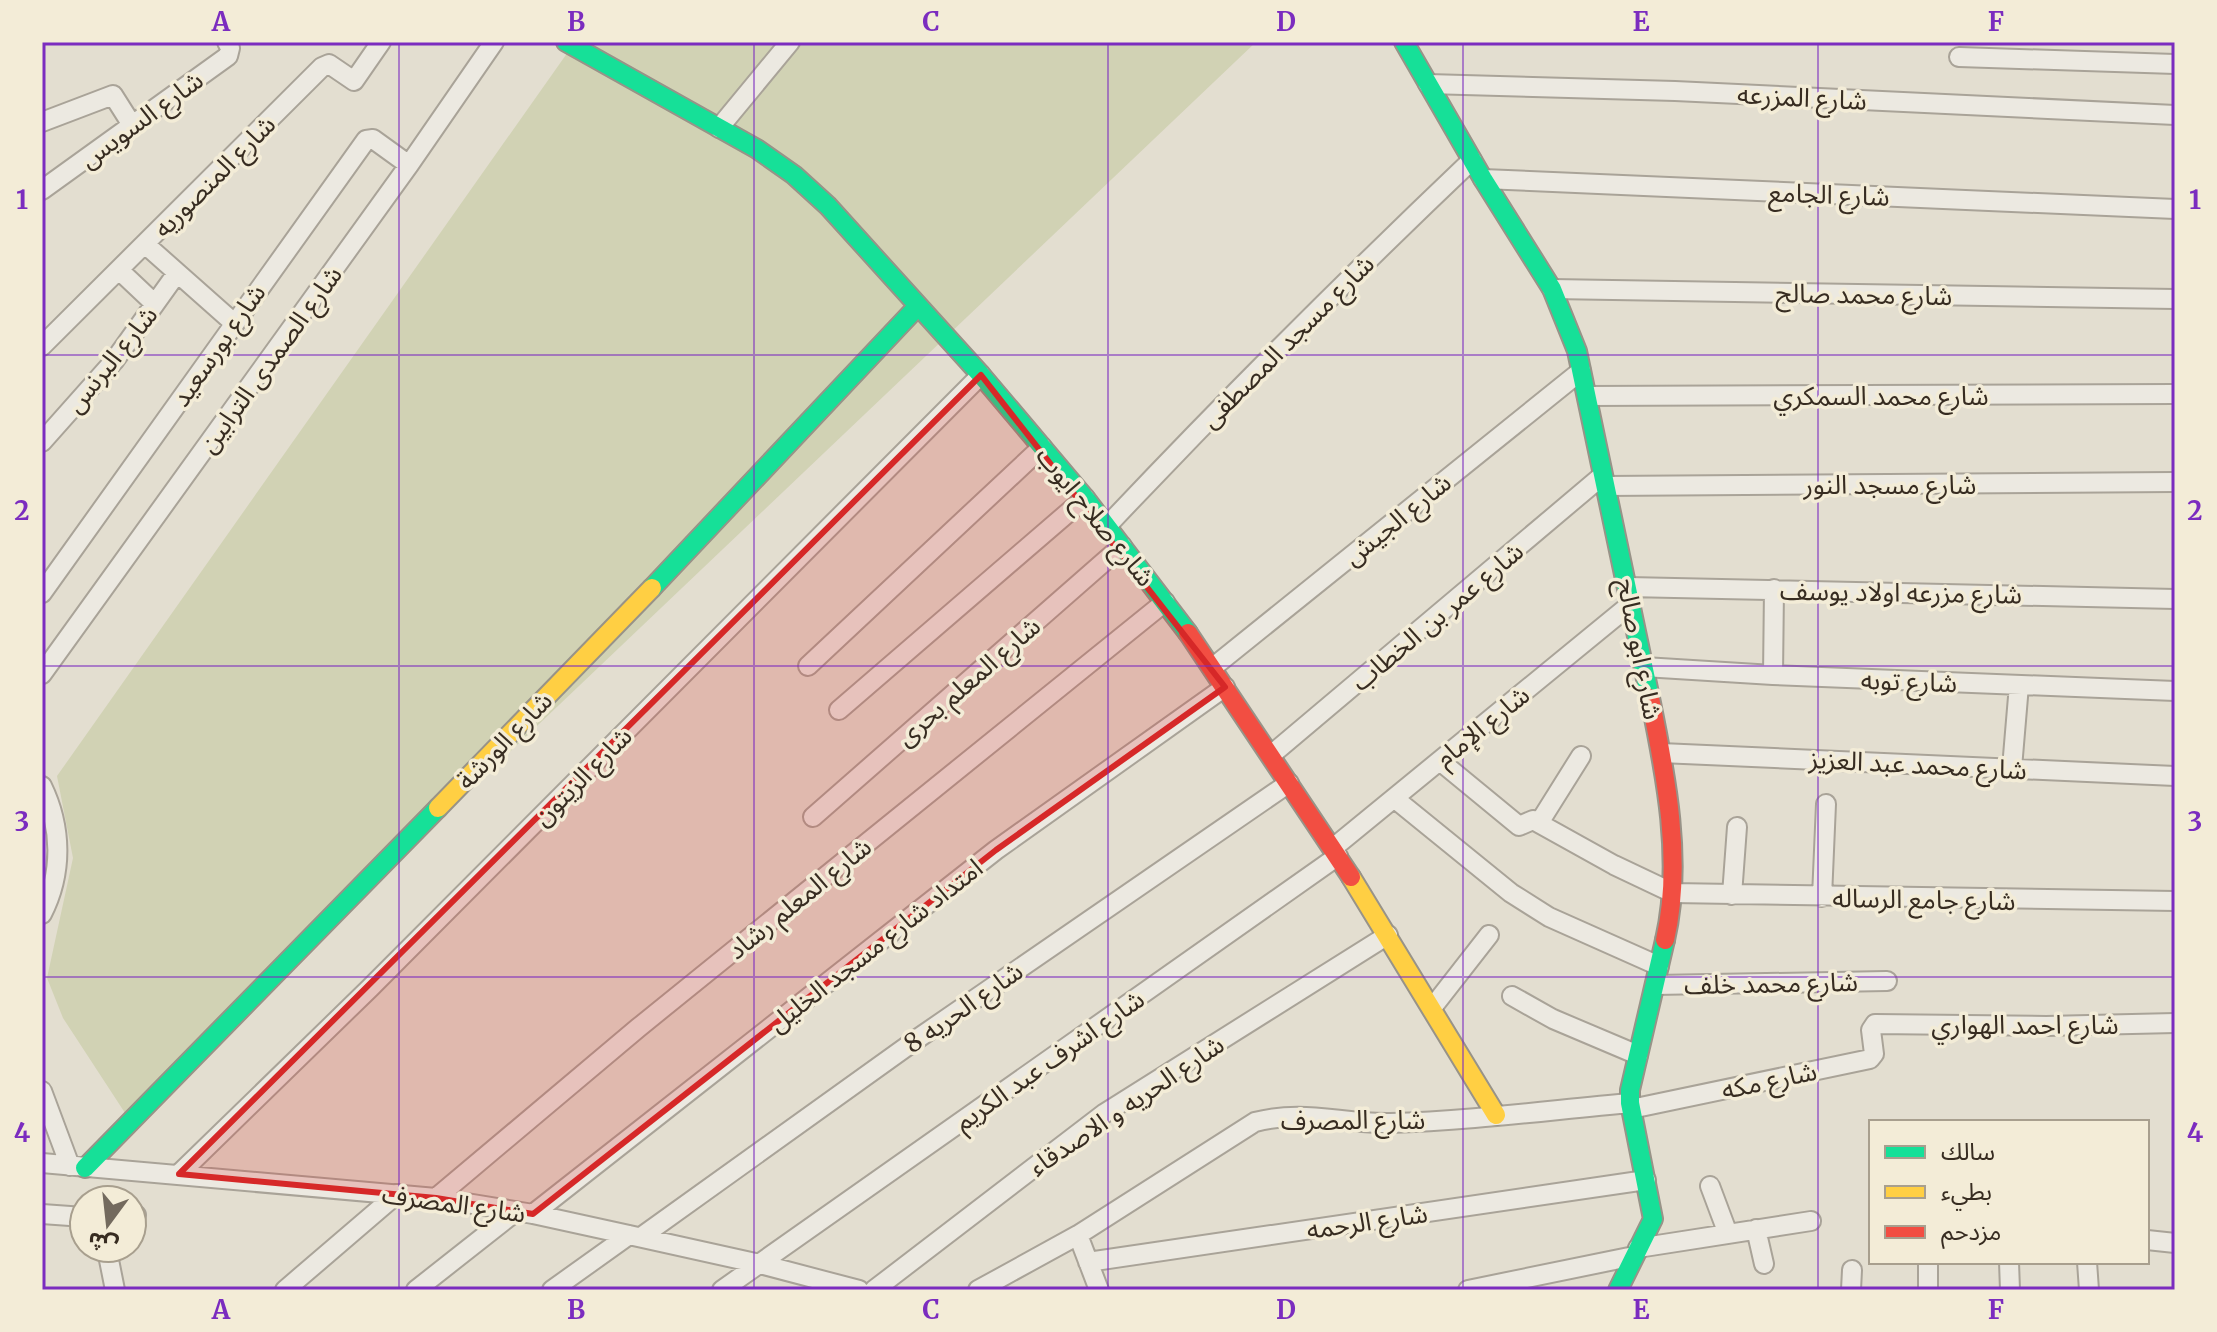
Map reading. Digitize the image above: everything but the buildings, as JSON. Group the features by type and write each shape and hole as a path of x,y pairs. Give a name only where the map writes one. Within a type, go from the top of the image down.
{"street":[{"name":"شارع السويس","path":"42,190 228,56 230,48 227,42"},
{"name":"شارع المنصوريه","path":"42,346 325,64 354,81 381,42"},
{"name":"شارع الصمدى الترابين","path":"42,674 409,165 494,42"},
{"name":"شارع صلاح ايوب","path":"566,42 719,128 794,175 828,206 981,375 1085,498 1212,668 1336,852 1496,1115"},
{"path":"719,128 790,42"},
{"name":"شارع ابو صالح","path":"1404,42 1483,179 1552,289 1577,351 1661,753 1673,860 1673,893 1630,1090 1653,1219 1618,1290"},
{"path":"1959,57 2175,64"},
{"name":"شارع المزرعه","path":"1428,84 1675,91 2175,115"},
{"path":"42,122 113,95 132,125"},
{"name":"شارع بورسعيد","path":"42,593 366,140 373,139 409,165"},
{"name":"شارع مسجد المصطفى","path":"1107,526 1247,379 1472,160"},
{"name":"شارع الجامع","path":"1483,179 2175,209"},
{"path":"146,245 234,323"},
{"path":"119,270 155,304"},
{"name":"شارع البرنس","path":"42,442 114,361 177,273"},
{"name":"شارع محمد صالح","path":"1552,289 2175,299"},
{"name":"شارع الورشة","path":"77,1167 680,559 917,307"},
{"name":"شارع الجيش","path":"1212,668 1581,371"},
{"name":"شارع الزيتون","path":"179,1174 370,988 981,375"},
{"name":"شارع محمد السمكري","path":"1587,396 2175,394"},
{"path":"808,666 1042,447"},
{"name":"شارع مسجد النور","path":"1604,481 2175,482"},
{"name":"شارع عمر بن الخطاب","path":"1271,755 1604,481"},
{"path":"839,710 1085,498"},
{"name":"شارع المعلم بحرى","path":"813,817 1122,546"},
{"path":"1773,675 1774,589"},
{"name":"شارع مزرعه اولاد يوسف","path":"1630,595 1774,589 2175,599"},
{"name":"شارع الإمام","path":"1336,852 1394,798 1630,595"},
{"name":"شارع المعلم رشاد","path":"436,1198 650,1018 1165,602"},
{"name":"شارع توبه","path":"1644,667 2175,691"},
{"path":"2012,768 2019,685"},
{"name":"امتداد شارع مسجد الخليل","path":"416,1290 524,1213 996,850 1225,687"},
{"name":"شارع محمد عبد العزيز","path":"1661,753 2175,776"},
{"path":"1539,823 1581,756"},
{"path":"1440,761 1519,826 1531,819 1614,865 1673,893"},
{"name":"شارع الحريه 8","path":"552,1290 635,1236 1289,783"},
{"path":"42,786 50,802 58,851 56,876 42,914"},
{"path":"1394,798 1511,893 1549,917 1659,966"},
{"path":"1822,897 1826,804"},
{"path":"1732,895 1737,827"},
{"name":"شارع اشرف عبد الكريم","path":"722,1290 1336,852"},
{"name":"شارع جامع الرساله","path":"1673,893 2175,901"},
{"name":"شارع الحريه و الاصدقاء","path":"874,1290 1105,1113 1388,935"},
{"path":"1432,1008 1489,935"},
{"name":"شارع محمد خلف","path":"1655,985 1887,981"},
{"path":"1512,996 1553,1019 1638,1055"},
{"name":"شارع احمد الهواري","path":"1875,1024 2046,1026 2175,1023"},
{"name":"شارع مكه","path":"1631,1106 1870,1059 1874,1054 1871,1030 1875,1024"},
{"path":"42,1091 77,1167"},
{"name":"شارع المصرف","path":"978,1290 1078,1235 1255,1122 1280,1116 1306,1115 1387,1123 1631,1106"},
{"name":"شارع المصرف","path":"42,1163 436,1198 635,1236 858,1290"},
{"name":"شارع الرحمه","path":"1088,1262 1646,1180"},
{"path":"1710,1186 1728,1234"},
{"path":"285,1290 397,1194"},
{"path":"42,1214 68,1216"},
{"path":"1468,1290 1636,1252 1811,1221"},
{"path":"1756,1229 1764,1264"},
{"path":"1078,1235 1099,1290"},
{"path":"2149,1240 2175,1243"},
{"path":"110,1264 115,1290"},
{"path":"1928,1264 1928,1290"},
{"path":"2009,1264 2010,1290"},
{"path":"2087,1264 2089,1290"},
{"path":"1851,1290 1852,1270"}],"highlighted area":[{"path":"981,375 1225,687 996,850 533,1214 436,1198 179,1174"}],"green space":[{"path":"575,42 1256,42 127,1116 63,1018 47,978 73,858 57,776"}],"traffic: fast":[{"path":"566,42 757,149 794,175 828,206 981,375 1085,498 1188,633"},
{"path":"1404,42 1483,179 1552,289 1577,351 1650,698"},
{"path":"652,588 917,307"},
{"path":"85,1168 438,808"},
{"path":"1618,1290 1653,1219 1630,1090 1665,940"}],"traffic: slow":[{"path":"438,808 652,588"},
{"path":"1351,877 1496,1115"}],"traffic: jam":[{"path":"1188,633 1351,877"},
{"path":"1650,698 1667,788 1672,850 1670,910 1665,940"}]}
